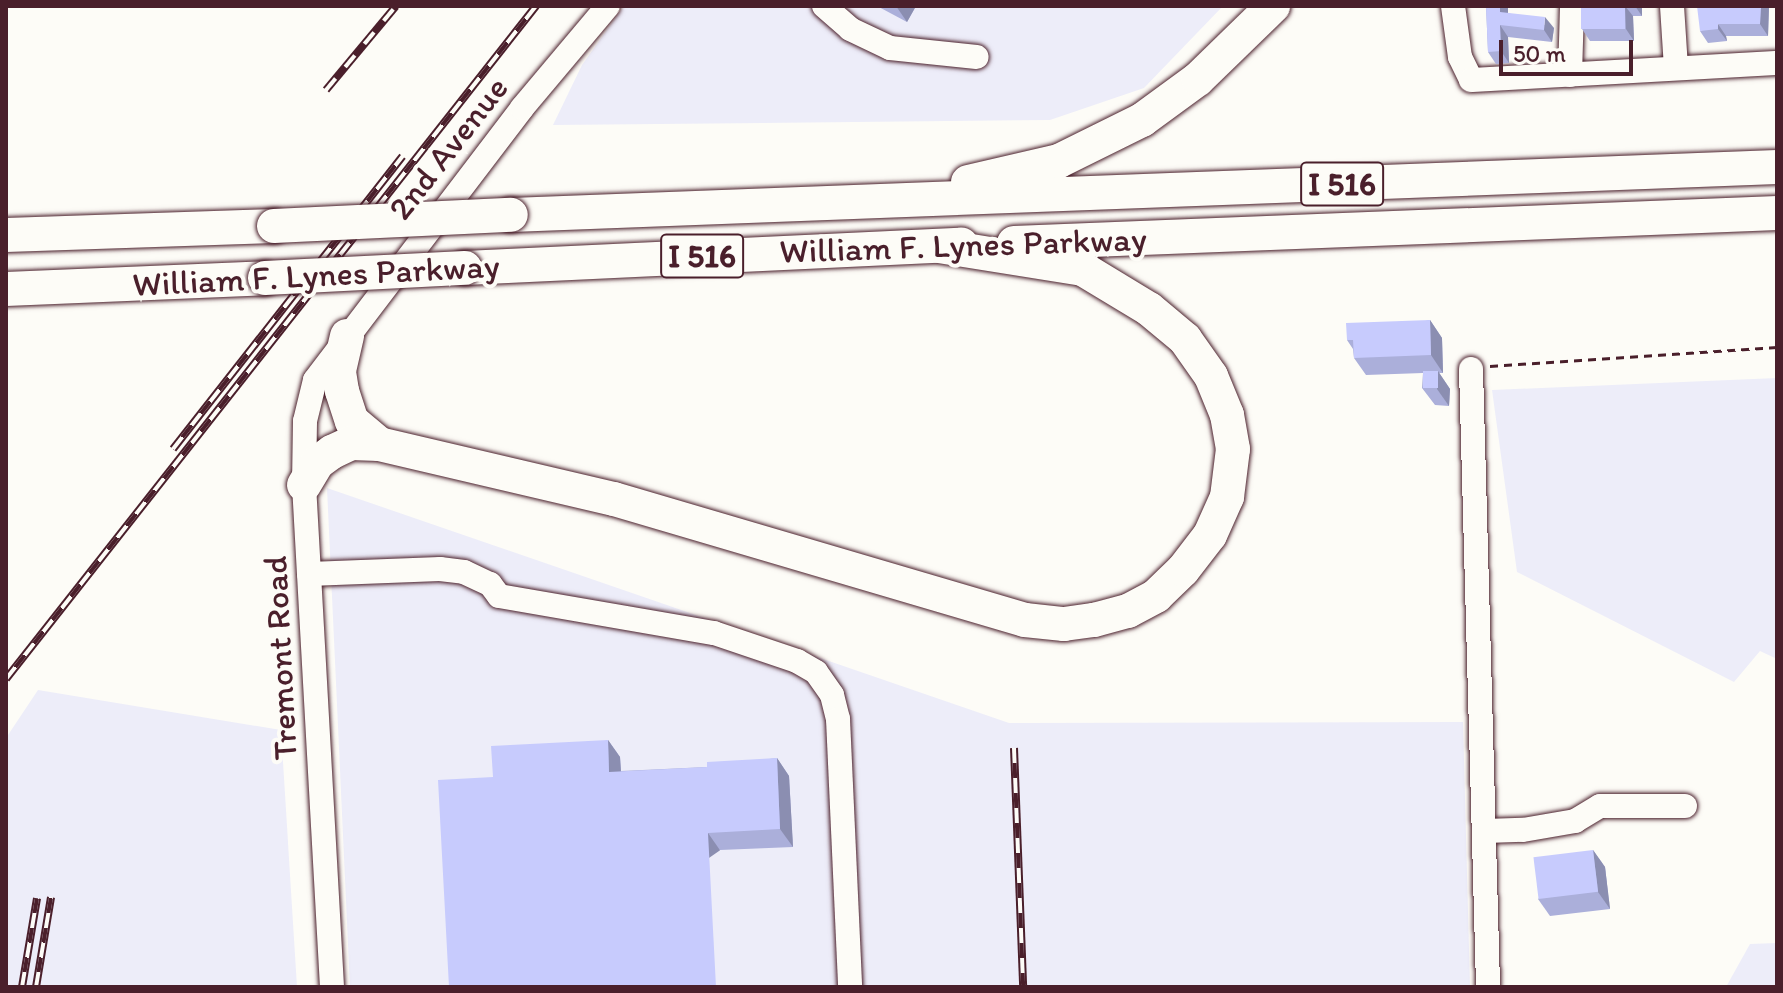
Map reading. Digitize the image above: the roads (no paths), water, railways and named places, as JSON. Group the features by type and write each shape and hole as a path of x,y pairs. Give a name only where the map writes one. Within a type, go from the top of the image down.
{"highway":[{"path":"907,200 1059,161 1142,120 1198,79 1273,6"},
{"name":"William F. Lynes Parkway","path":"6,235 1777,167"},
{"name":"William F. Lynes Parkway","path":"6,289 939,246 1777,213"},
{"path":"304,485 317,463 332,452 351,443 379,444 614,499 1025,620 1064,624 1094,620 1128,611 1156,596 1183,570 1210,535 1227,497 1233,449 1227,415 1211,376 1185,339 1149,309 1083,269 939,246"},
{"path":"347,336 339,372 342,391 352,421 379,444"}],"street":[{"name":"2nd Avenue","path":"347,336 562,57 608,6"},
{"path":"824,6 850,29 890,48 977,57"},
{"path":"1453,6 1460,57 1471,80 1777,63"},
{"path":"1570,75 1572,6"},
{"path":"1672,6 1676,68"},
{"name":"Tremont Road","path":"332,987 304,485 305,421 315,380 347,336"},
{"path":"1471,369 1488,987"},
{"path":"309,574 440,569 464,572 490,584 499,596 714,633 797,661 816,672 832,695 838,719 850,987"},
{"path":"1485,831 1523,830 1575,821 1600,806 1685,806"}],"railway":[{"path":"326,90 396,6"},
{"path":"6,679 536,6"},
{"path":"173,449 403,156"},
{"path":"1014,748 1023,987"},
{"path":"36,987 51,897"},
{"path":"22,987 37,898"}]}
